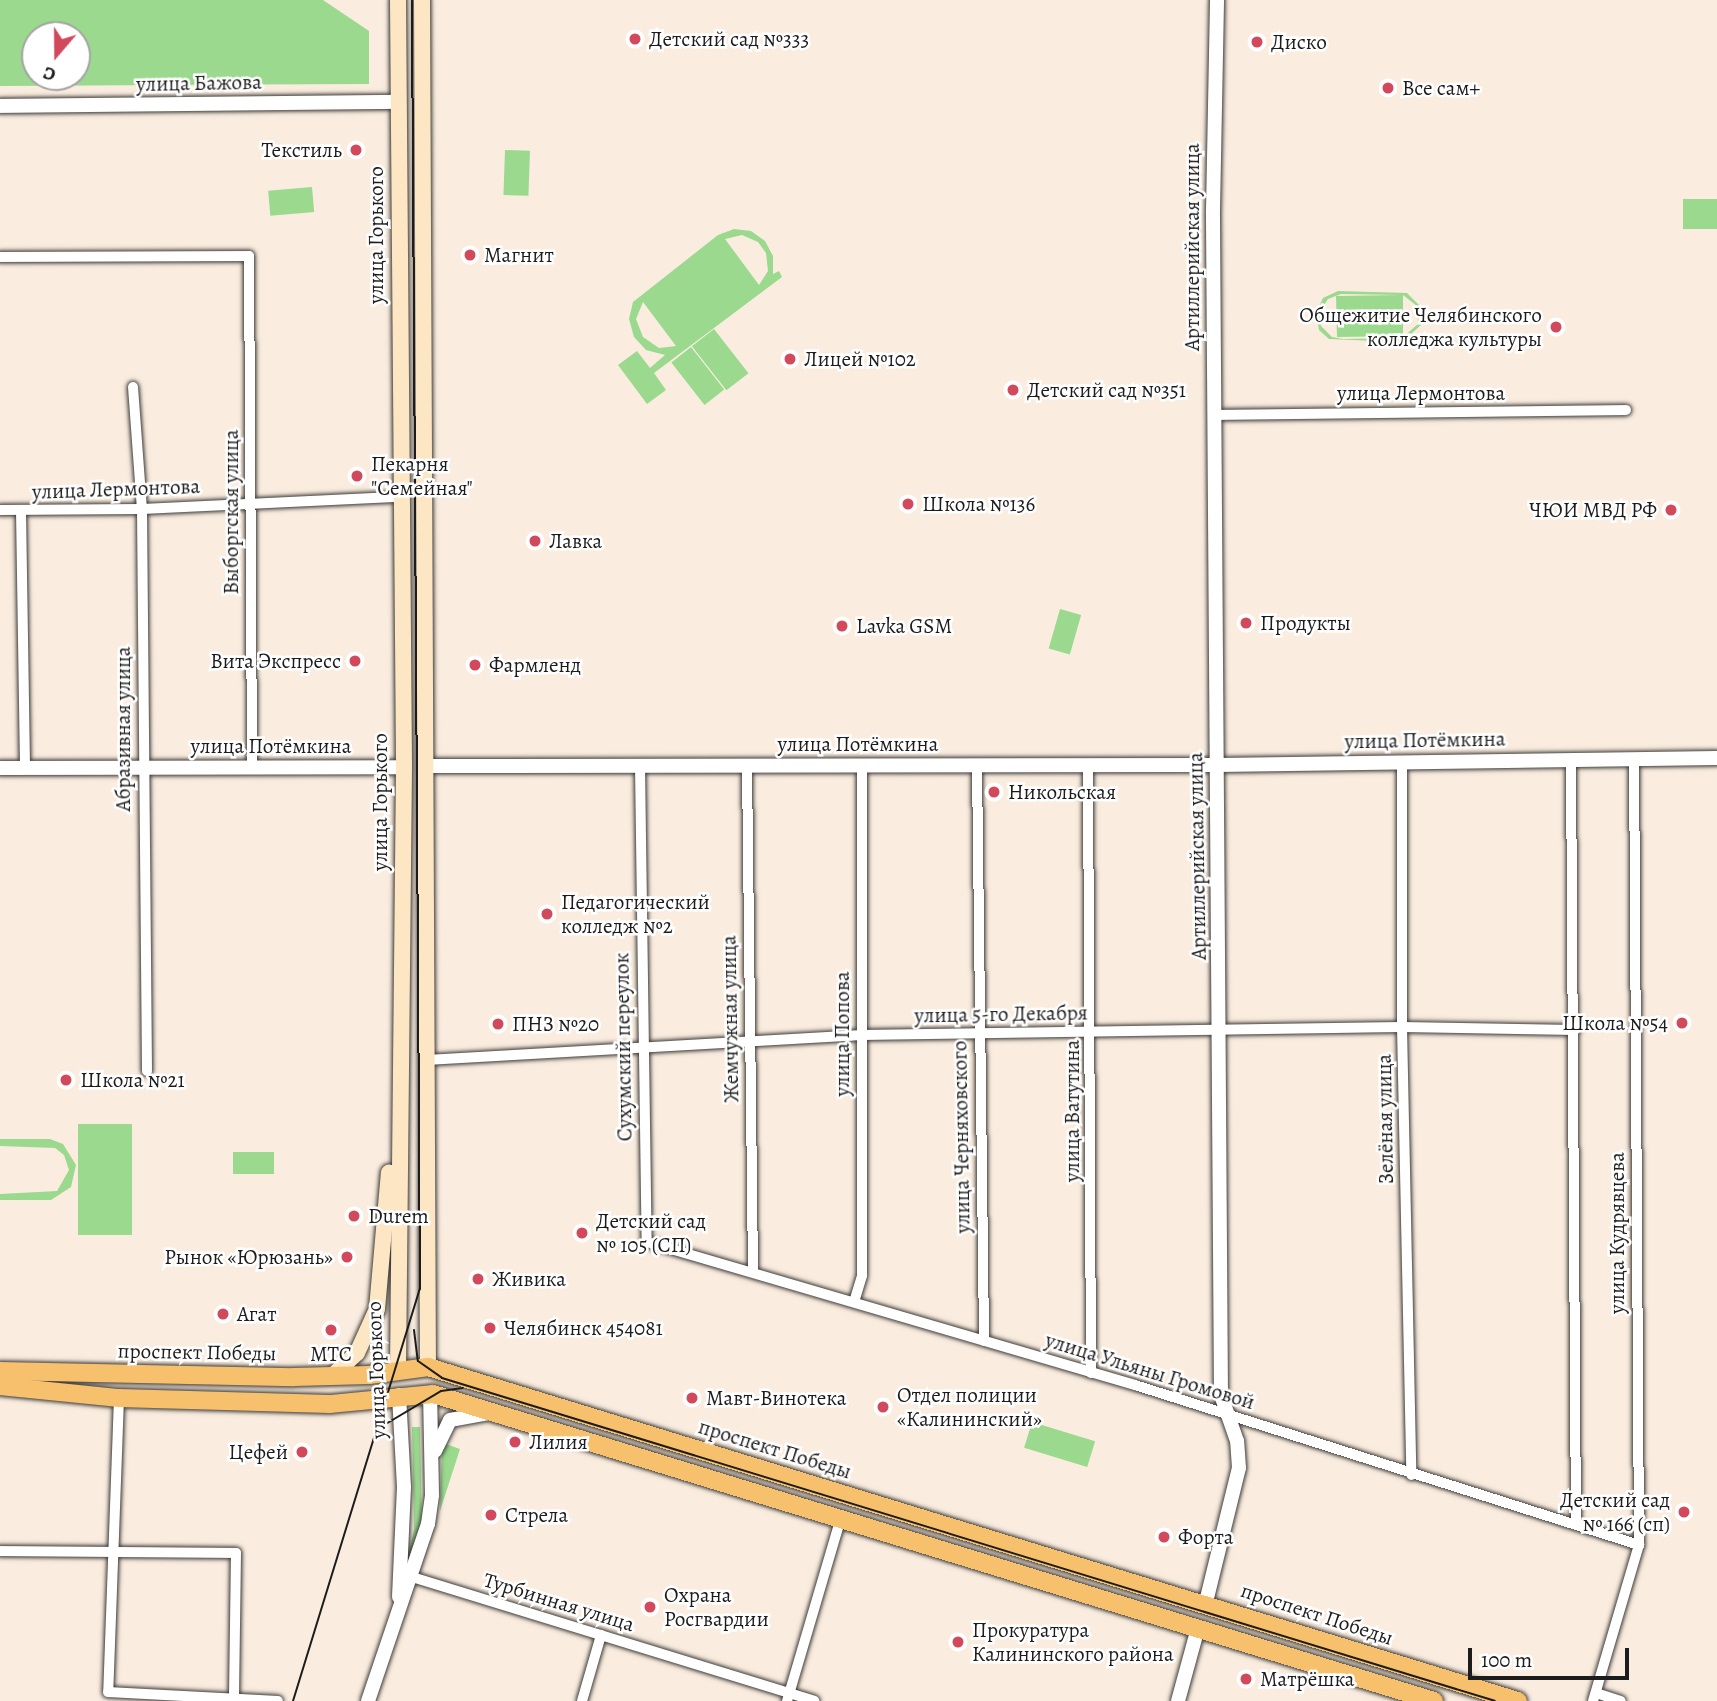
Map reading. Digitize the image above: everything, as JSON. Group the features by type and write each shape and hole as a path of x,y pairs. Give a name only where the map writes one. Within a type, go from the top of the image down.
{"main road":[{"name":"улица Горького","path":"398,0 404,767 399,1395"},
{"name":"улица Горького","path":"422,0 430,1394"},
{"path":"398,102 422,102"},
{"name":"улица Потёмкина","path":"404,767 427,766"},
{"path":"402,960 427,961"},
{"path":"331,1377 358,1353 377,1309 390,1158 400,1126"},
{"name":"проспект Победы","path":"0,1371 331,1377 428,1367 1206,1602 1518,1701"},
{"path":"0,1386 119,1398 330,1404 430,1394 1434,1701"},
{"name":"Артиллерийская улица","path":"1198,1628 1206,1602"}],"street":[{"name":"Артиллерийская улица","path":"1206,1602 1238,1485 1237,1441 1222,1395 1216,415 1217,0"},
{"name":"улица Бажова","path":"0,106 398,102"},
{"name":"Выборгская улица","path":"0,257 249,256 252,767"},
{"name":"Абразивная улица","path":"133,387 142,509 147,1071"},
{"name":"улица Лермонтова","path":"1216,415 1626,410"},
{"name":"улица Лермонтова","path":"0,510 142,509 400,497"},
{"path":"21,511 25,768"},
{"name":"улица Потёмкина","path":"427,766 1218,765 1717,758"},
{"name":"улица Кудрявцева","path":"1571,759 1575,1030 1576,1524"},
{"name":"улица Кудрявцева","path":"1595,1697 1639,1545 1634,759"},
{"name":"Зелёная улица","path":"1402,762 1402,1027 1411,1475"},
{"name":"улица Попова","path":"854,1302 862,1275 862,765"},
{"name":"улица Черняховского","path":"977,765 984,1341"},
{"name":"улица Ватутина","path":"1088,765 1091,1373"},
{"name":"Сухумский переулок","path":"640,766 641,1048 647,1242"},
{"name":"Жемчужная улица","path":"747,766 753,1272"},
{"name":"улица Потёмкина","path":"0,768 404,767"},
{"name":"улица 5-го Декабря","path":"427,1060 861,1035 1402,1027 1575,1030"},
{"name":"улица Ульяны Громовой","path":"647,1242 1091,1373 1639,1545"},
{"name":"улица Горького","path":"368,1701 428,1524 431,1466 430,1394"},
{"name":"улица Горького","path":"399,1395 404,1487 399,1604"},
{"path":"119,1398 116,1552 108,1692 234,1695 278,1701"},
{"name":"улица Горького","path":"431,1466 440,1433 450,1420 496,1413"},
{"path":"788,1697 841,1518"},
{"path":"0,1551 236,1553 234,1695"},
{"name":"Турбинная улица","path":"412,1577 601,1635 788,1697 814,1701"},
{"name":"Артиллерийская улица","path":"1178,1701 1198,1628"},
{"path":"582,1701 601,1635"},
{"path":"1595,1697 1621,1701"}],"green space":[{"path":"0,0 323,0 369,31 369,84 91,86 91,21 21,21 21,86 0,86"},
{"path":"505,150 530,151 528,196 503,195"},
{"path":"312,187 314,212 270,216 268,191"},
{"path":"1683,199 1717,199 1717,229 1683,229"},
{"path":"734,229 751,231 765,241 773,256 773,274 779,271 782,277 654,373 666,390 647,404 618,365 637,351 650,368 665,355 646,350 634,337 629,319 633,302 718,235","holes":["742,235 758,242 766,253 768,271 759,285 725,239","643,302 676,346 659,348 643,337 636,319"]},
{"path":"1338,291 1407,293 1422,308 1421,325 1402,342 1329,339 1319,330 1316,313 1323,298","holes":["1341,294 1402,295 1336,296 1337,337 1403,336 1403,295 1417,306 1418,324 1402,338 1343,339 1332,337 1321,326 1320,311 1328,299"]},
{"path":"714,329 748,373 726,390 692,346"},
{"path":"691,347 724,390 705,405 671,362"},
{"path":"1060,609 1081,615 1070,654 1049,648"},
{"path":"78,1124 132,1124 132,1235 78,1235"},
{"path":"0,1139 50,1139 63,1144 76,1165 71,1187 51,1200 0,1200 0,1194 57,1191 69,1170 64,1155 55,1148 0,1146"},
{"path":"233,1152 274,1152 274,1174 233,1174"},
{"path":"1032,1422 1095,1441 1087,1467 1024,1448"},
{"path":"412,1427 420,1427 422,1528 403,1585 414,1529"},
{"path":"442,1445 460,1449 440,1511"}],"tram line":[{"path":"293,1701 420,1289 412,0"},
{"path":"414,1330 418,1361 442,1378 1495,1701"},
{"path":"379,1428 441,1391 463,1388"}],"place":[{"name":"Детский сад №333","path":"635,39"},
{"name":"Диско","path":"1257,42"},
{"name":"Все сам+","path":"1388,88"},
{"name":"Текстиль","path":"356,150"},
{"name":"Магнит","path":"470,255"},
{"name":"Общежитие Челябинского колледжа культуры","path":"1556,327"},
{"name":"Лицей №102","path":"790,359"},
{"name":"Детский сад №351","path":"1013,390"},
{"name":"Пекарня \"Семейная\"","path":"357,476"},
{"name":"Школа №136","path":"908,504"},
{"name":"ЧЮИ МВД РФ","path":"1671,510"},
{"name":"Лавка","path":"535,541"},
{"name":"Продукты","path":"1246,623"},
{"name":"Lavka GSM","path":"842,626"},
{"name":"Вита Экспресс","path":"355,661"},
{"name":"Фармленд","path":"475,665"},
{"name":"Никольская","path":"994,792"},
{"name":"Педагогический колледж №2","path":"547,914"},
{"name":"Школа №54","path":"1682,1023"},
{"name":"ПНЗ №20","path":"498,1024"},
{"name":"Школа №21","path":"66,1080"},
{"name":"Durem","path":"354,1216"},
{"name":"Детский сад № 105 (СП)","path":"582,1233"},
{"name":"Рынок «Юрюзань»","path":"347,1257"},
{"name":"Живика","path":"478,1279"},
{"name":"Агат","path":"223,1314"},
{"name":"Челябинск 454081","path":"490,1328"},
{"name":"МТС","path":"331,1330"},
{"name":"Мавт-Винотека","path":"692,1398"},
{"name":"Отдел полиции «Калининский»","path":"883,1407"},
{"name":"Лилия","path":"515,1442"},
{"name":"Цефей","path":"302,1452"},
{"name":"Детский сад № 166 (сп)","path":"1684,1512"},
{"name":"Стрела","path":"491,1515"},
{"name":"Форта","path":"1164,1537"},
{"name":"Охрана Росгвардии","path":"650,1607"},
{"name":"Прокуратура Калининского района","path":"958,1642"},
{"name":"Матрёшка","path":"1246,1679"}]}
